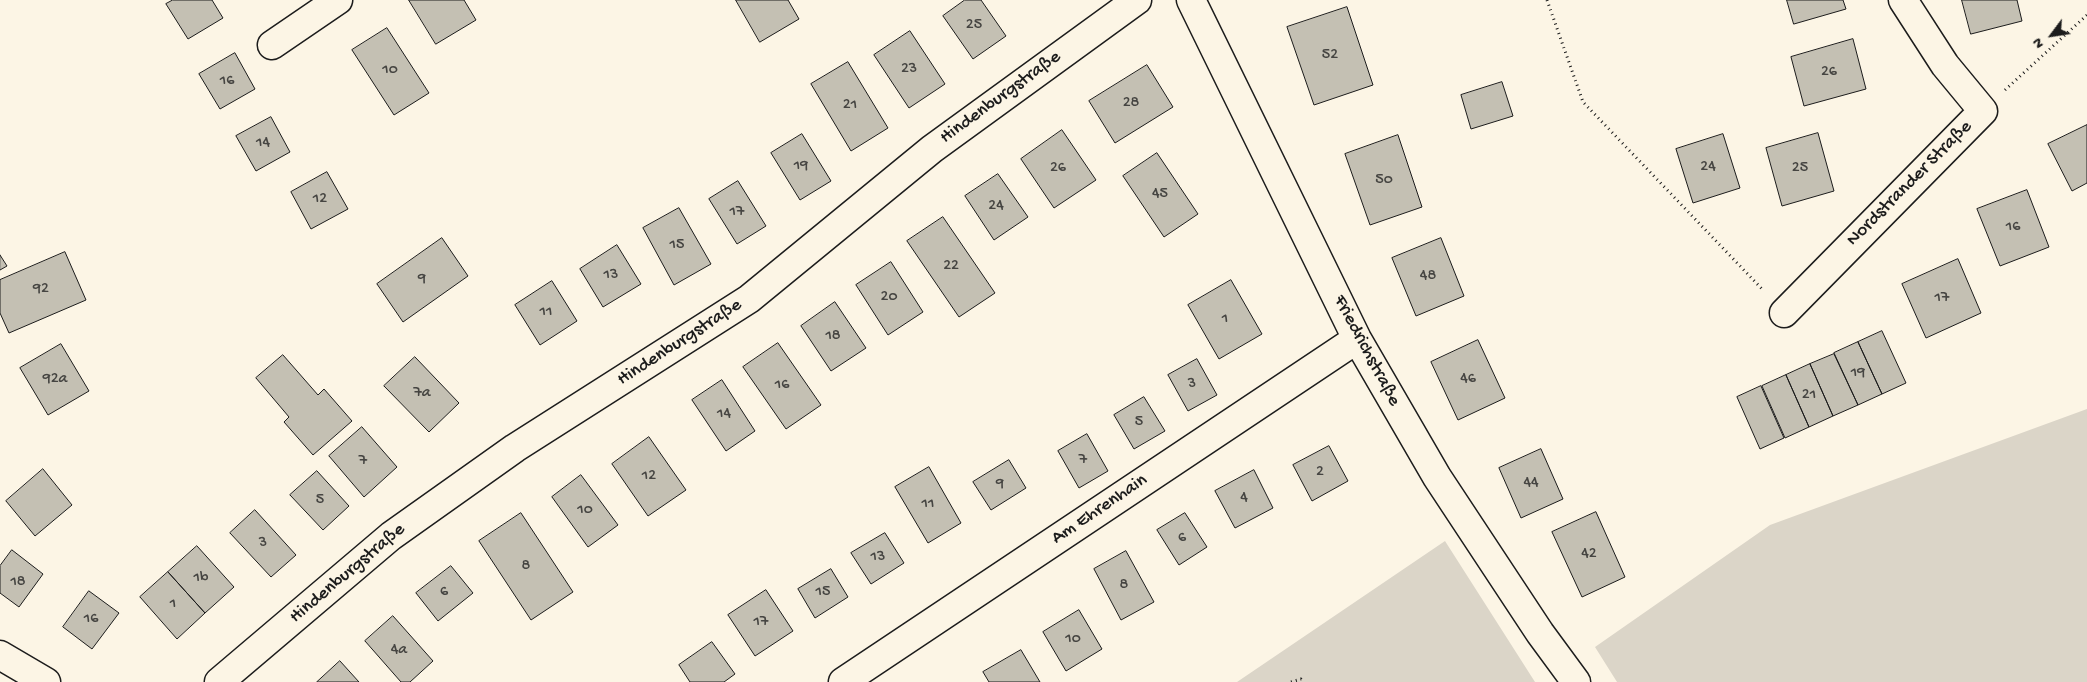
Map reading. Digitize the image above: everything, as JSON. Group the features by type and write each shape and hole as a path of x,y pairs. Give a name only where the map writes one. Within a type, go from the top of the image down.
{"street":[{"path":"272,45 338,0"},
{"name":"Hindenburgstraße","path":"219,682 391,536 515,448 749,299 932,149 1137,0"},
{"name":"Friedrichstraße","path":"1191,0 1357,339 1437,477 1540,633 1576,682"},
{"name":"Nordstrander Straße","path":"1784,313 1983,111 1945,65 1903,0"},
{"name":"Am Ehrenhain","path":"843,682 1357,339"},
{"path":"0,655 46,682"}],"path":[{"path":"1547,0 1583,102 1784,313"},
{"path":"1983,111 2087,15"},
{"path":"1291,682 1301,679 1304,682"}],"shaded area":[{"path":"2087,409 2087,682 1617,682 1595,647 1770,525"},
{"path":"1445,541 1535,682 1237,682"}],"building":[{"path":"173,0 212,0 223,18 188,39 166,4"},
{"path":"409,0 464,0 476,20 436,44"},
{"path":"736,0 788,0 799,19 760,42"},
{"path":"965,0 981,0 1006,36 973,59 943,16"},
{"path":"1787,0 1843,0 1846,9 1794,24"},
{"path":"1962,0 2017,0 2022,21 1971,34"},
{"path":"1347,7 1373,85 1314,105 1287,27"},
{"path":"387,28 429,93 394,115 352,50"},
{"path":"910,31 945,84 909,108 874,55"},
{"path":"1853,39 1866,89 1804,106 1791,57"},
{"path":"235,53 255,89 220,109 199,74"},
{"path":"848,62 888,128 851,151 811,84"},
{"path":"1147,65 1173,107 1115,143 1089,101"},
{"path":"1502,82 1513,116 1471,129 1461,95"},
{"path":"271,117 290,152 256,171 236,136"},
{"path":"2087,125 2087,183 2072,191 2048,144"},
{"path":"1062,130 1096,180 1054,208 1021,159"},
{"path":"1818,133 1834,191 1782,206 1766,148"},
{"path":"802,134 831,181 800,200 771,153"},
{"path":"1723,134 1740,188 1693,203 1676,149"},
{"path":"1398,135 1422,207 1370,225 1345,154"},
{"path":"1157,153 1198,214 1164,237 1123,176"},
{"path":"327,172 348,209 311,229 291,192"},
{"path":"998,174 1028,217 994,240 965,196"},
{"path":"738,181 766,226 737,244 709,199"},
{"path":"2027,190 2049,247 2000,266 1977,209"},
{"path":"679,208 711,264 674,285 643,228"},
{"path":"943,217 995,293 959,317 907,241"},
{"path":"442,238 468,276 403,322 377,284"},
{"path":"1441,238 1464,296 1416,316 1392,258"},
{"path":"617,245 641,284 603,307 580,269"},
{"path":"65,252 86,300 9,333 0,313 0,280"},
{"path":"0,255 7,266 0,270"},
{"path":"1958,259 1981,313 1926,338 1902,284"},
{"path":"891,262 923,312 888,335 856,285"},
{"path":"1231,280 1262,334 1219,359 1188,305"},
{"path":"552,281 577,321 540,345 515,305"},
{"path":"835,302 866,348 831,371 801,326"},
{"path":"1882,331 1906,383 1882,394 1858,342"},
{"path":"1478,340 1505,398 1458,420 1431,362"},
{"path":"1858,342 1882,394 1858,405 1834,353"},
{"path":"778,343 821,405 786,429 743,367"},
{"path":"61,344 89,391 48,415 20,368"},
{"path":"1834,354 1858,405 1833,416 1810,364"},
{"path":"283,355 318,395 324,389 352,421 313,455 284,422 289,417 256,378"},
{"path":"415,357 459,403 429,432 384,386"},
{"path":"1197,359 1217,395 1188,411 1168,375"},
{"path":"1810,364 1833,416 1809,427 1786,375"},
{"path":"1786,375 1809,427 1785,438 1762,386"},
{"path":"722,380 755,431 726,451 692,400"},
{"path":"1761,386 1784,438 1760,449 1737,397"},
{"path":"1144,397 1165,431 1134,449 1114,415"},
{"path":"362,427 397,467 364,497 329,456"},
{"path":"1087,434 1108,471 1079,488 1058,451"},
{"path":"649,437 686,490 648,516 612,464"},
{"path":"1329,446 1348,481 1312,501 1293,465"},
{"path":"1541,449 1563,499 1521,518 1499,468"},
{"path":"1009,460 1026,488 991,510 973,482"},
{"path":"929,467 961,523 928,543 895,487"},
{"path":"43,469 72,505 35,536 6,501"},
{"path":"1254,470 1273,508 1235,528 1215,491"},
{"path":"317,471 349,506 323,530 290,495"},
{"path":"581,475 618,525 588,547 552,497"},
{"path":"255,510 296,555 271,577 230,533"},
{"path":"1596,512 1625,577 1582,597 1552,532"},
{"path":"521,513 573,592 531,620 479,541"},
{"path":"1185,513 1207,547 1179,565 1157,530"},
{"path":"885,533 904,563 871,584 851,553"},
{"path":"197,546 234,587 205,613 168,572"},
{"path":"12,550 43,574 19,607 0,593 0,566"},
{"path":"1126,551 1154,602 1121,620 1094,569"},
{"path":"451,566 473,593 438,621 416,593"},
{"path":"831,569 848,597 815,618 798,589"},
{"path":"168,572 205,613 177,639 140,597"},
{"path":"766,590 793,631 755,656 728,615"},
{"path":"89,591 119,613 92,649 63,627"},
{"path":"1079,610 1102,649 1066,671 1043,632"},
{"path":"393,616 433,661 410,682 401,682 365,641"},
{"path":"712,642 735,674 724,682 690,682 679,665"},
{"path":"1021,650 1040,682 989,682 983,672"},
{"path":"340,661 359,682 317,682"}]}
